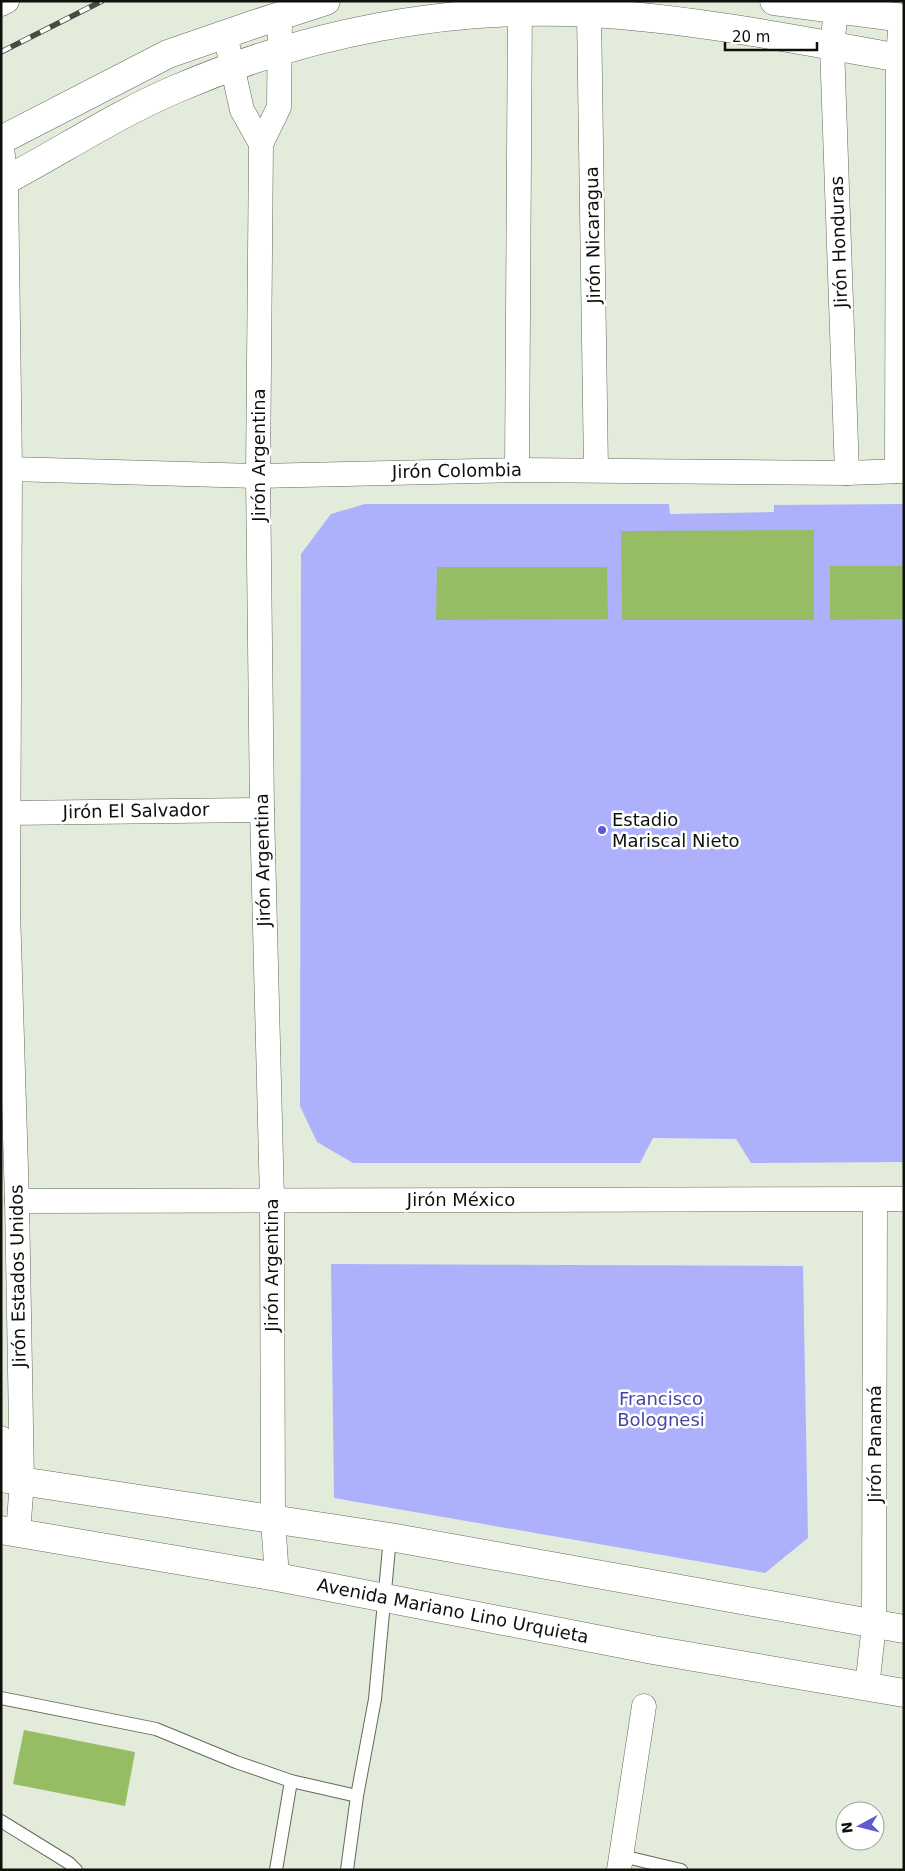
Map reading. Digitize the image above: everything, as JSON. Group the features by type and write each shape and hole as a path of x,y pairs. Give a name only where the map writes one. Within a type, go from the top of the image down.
{"main road":[{"path":"1,140 75,104 168,54 326,1"},
{"path":"774,1 902,18"},
{"path":"4,182 117,116 175,89 278,51 363,30 415,21 520,7 590,7 901,58"},
{"path":"12,1480 390,1537 904,1629"},
{"name":"Avenida Mariano Lino Urquieta","path":"10,1531 278,1576 653,1650 904,1693"}],"street":[{"path":"1,4 7,1"},
{"path":"517,470 520,7"},
{"name":"Jirón Nicaragua","path":"590,7 596,470"},
{"name":"Jirón Honduras","path":"836,10 832,46 847,474"},
{"name":"Jirón Argentina","path":"278,1576 273,1520 272,1200 262,810 258,476 260,144 279,107 278,51 280,17"},
{"path":"900,471 902,18"},
{"name":"Jirón Argentina","path":"226,34 242,110 260,144"},
{"name":"Jirón Estados Unidos","path":"1,140 4,182 10,469 9,813 4,907 17,1201 10,1531"},
{"name":"Jirón Colombia","path":"10,469 258,476 517,470 847,474 900,471"},
{"name":"Jirón El Salvador","path":"9,813 262,810"},
{"name":"Jirón México","path":"17,1201 904,1199"},
{"name":"Jirón Panamá","path":"867,1687 874,1625 875,1200"},
{"path":"1,1438 12,1480"},
{"path":"621,1863 644,1706"}],"lane":[{"path":"347,1870 357,1796 375,1699 390,1537"},
{"path":"1,1698 16,1699 156,1729 236,1762 291,1781 357,1796"},
{"path":"1,1706 16,1699"},
{"path":"276,1870 291,1781"},
{"path":"1,1821 69,1863 76,1870"},
{"path":"621,1863 681,1870"}],"green space":[{"name":"Estadio Mariscal Nieto","path":"365,504 669,504 670,514 774,512 774,505 904,504 904,1162 751,1163 736,1139 653,1138 640,1163 353,1163 317,1142 300,1106 301,554 331,514"},
{"name":"Francisco Bolognesi","path":"331,1264 803,1266 808,1538 765,1573 334,1498"}],"building":[{"path":"814,530 814,620 622,620 621,531"},
{"path":"830,566 904,566 904,619 830,620"},
{"path":"437,567 607,567 608,619 436,620"},
{"path":"24,1730 135,1752 125,1806 13,1784"}],"railway":[{"path":"1,52 102,1"}],"place":[{"name":"Estadio Mariscal Nieto","path":"602,830"}]}
